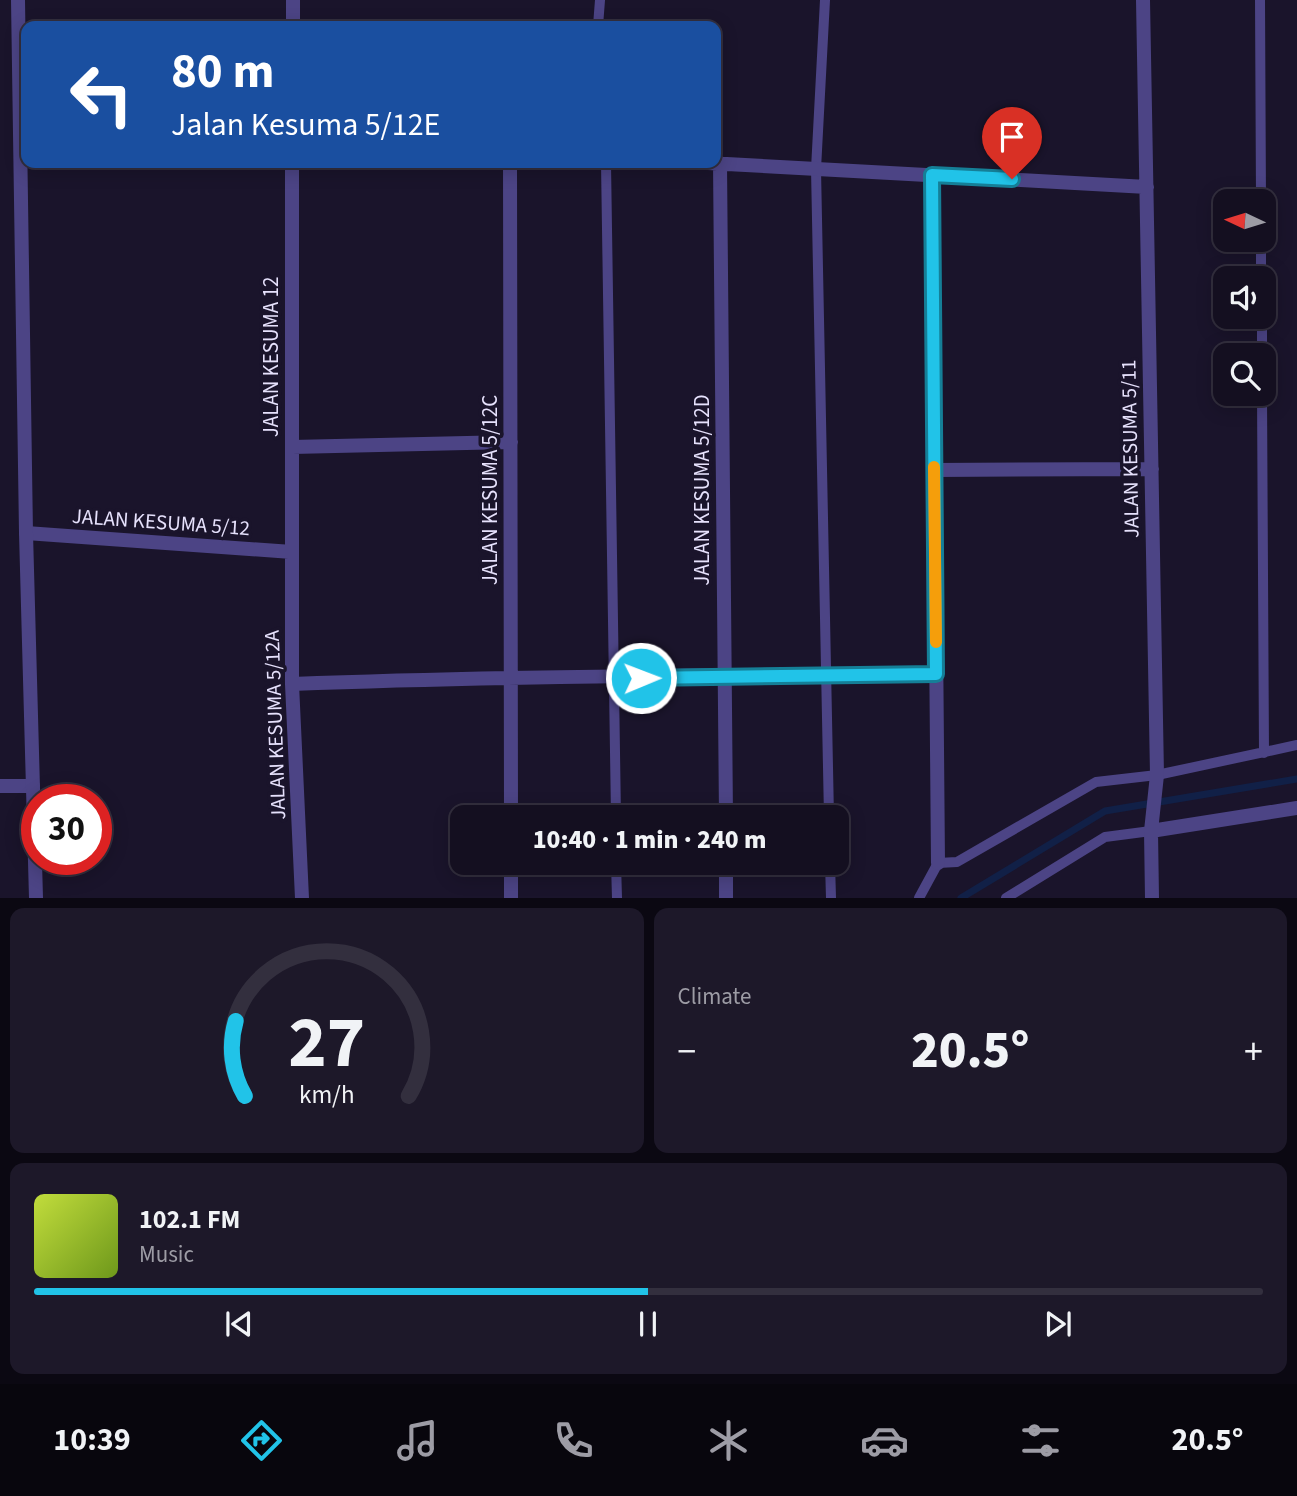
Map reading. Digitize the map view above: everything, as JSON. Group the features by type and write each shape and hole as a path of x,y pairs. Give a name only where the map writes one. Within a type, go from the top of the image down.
{"street":[{"path":"18,0 26,533 33,784"},
{"path":"293,0 293,21"},
{"name":"JALAN KESUMA 5/11","path":"1143,0 1157,775 1151,831 1152,898"},
{"path":"721,163 1147,187"},
{"name":"JALAN KESUMA 12","path":"292,168 292,552"},
{"name":"JALAN KESUMA 5/12C","path":"510,168 511,805"},
{"name":"JALAN KESUMA 5/12D","path":"714,168 726,805"},
{"path":"932,175 938,863"},
{"path":"292,447 510,442"},
{"path":"934,470 1152,469"},
{"name":"JALAN KESUMA 5/12","path":"26,533 292,552"},
{"name":"JALAN KESUMA 5/12A","path":"292,552 292,684 302,898"},
{"path":"292,684 511,676 614,679 936,674"},
{"path":"0,786 21,786"},
{"path":"1151,831 1297,808"},
{"path":"35,875 36,898"},
{"path":"511,875 511,898"},
{"path":"726,875 726,898"}],"lane":[{"path":"598,21 600,0"},
{"path":"825,0 816,169 830,805"},
{"path":"1260,0 1261,189"},
{"path":"606,168 616,805"},
{"path":"1262,406 1264,753"},
{"path":"919,898 938,863 957,862 1096,782 1157,775 1297,745"},
{"path":"1006,898 1021,893 1105,837 1151,831"},
{"path":"617,875 617,898"},
{"path":"830,875 831,898"}],"waterway":[{"path":"961,898 1105,811 1297,779"}],"slow traffic":[{"path":"934,467 936,642"}],"route":[{"path":"641,678 936,674 932,175 1012,179"}]}
